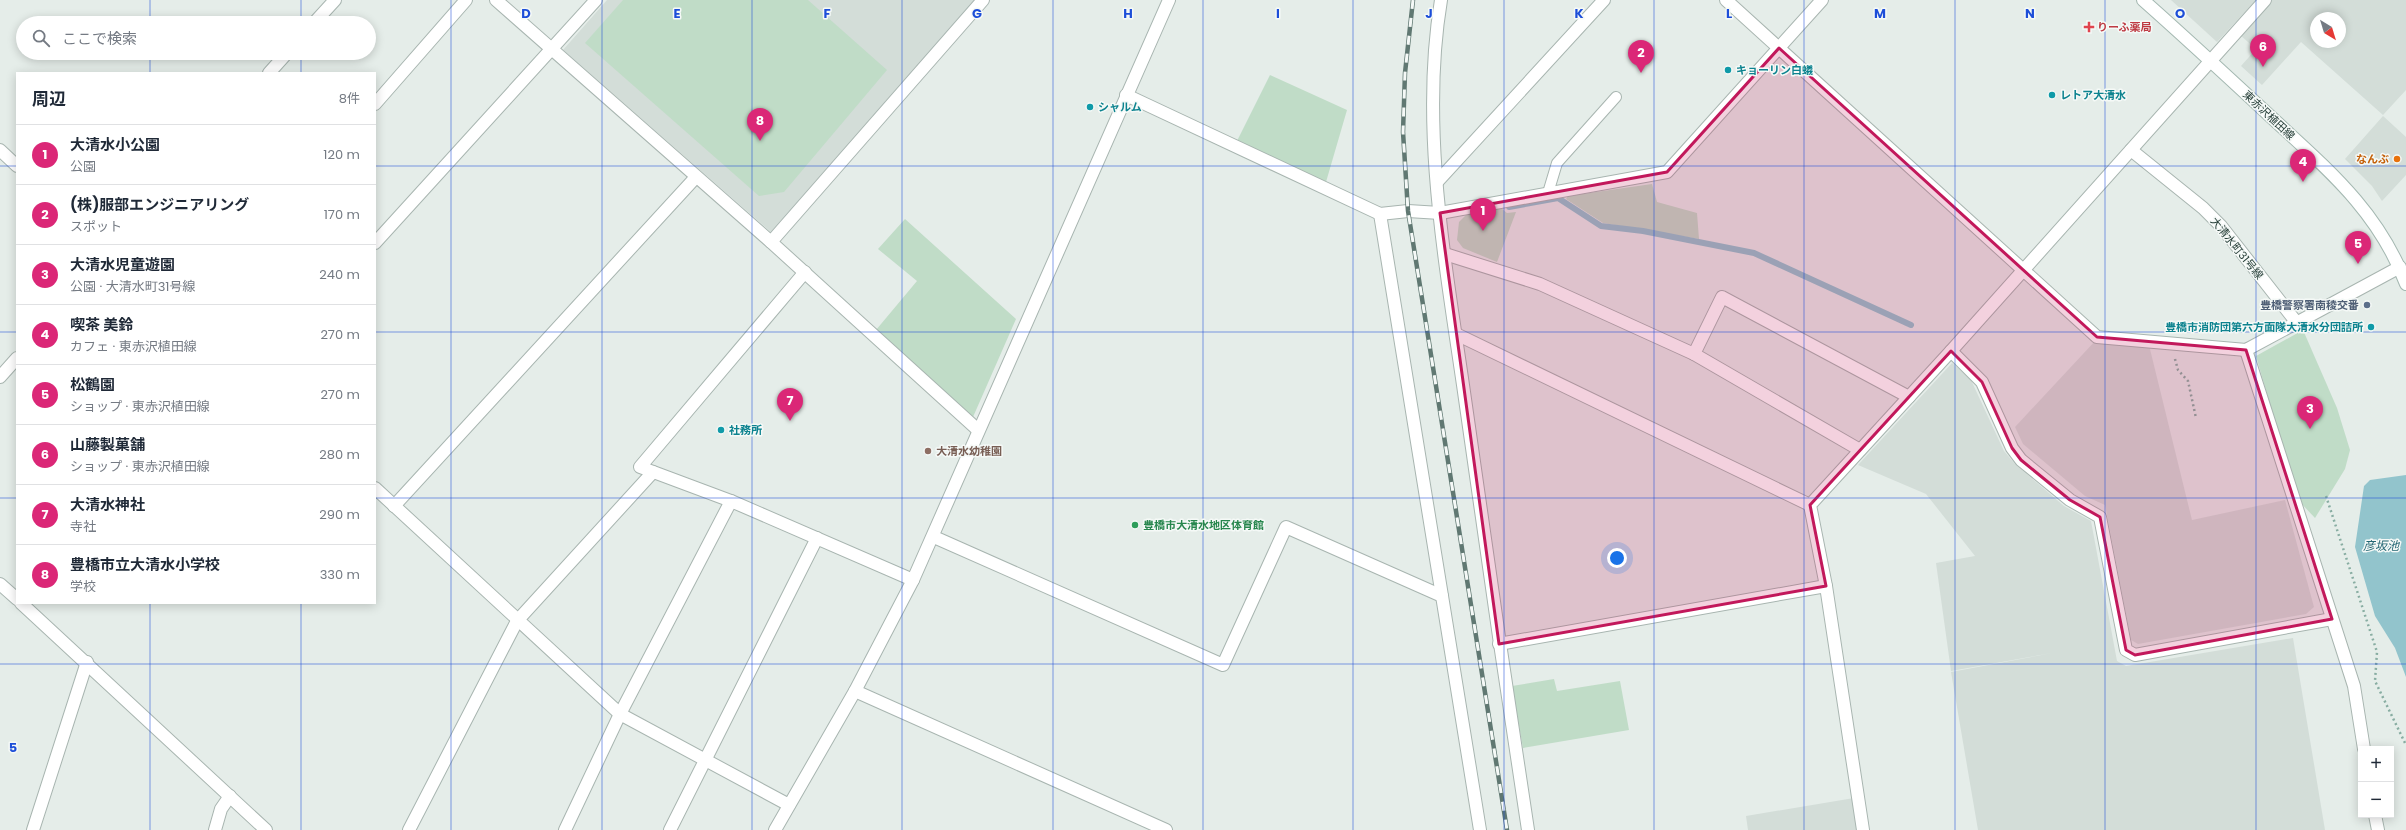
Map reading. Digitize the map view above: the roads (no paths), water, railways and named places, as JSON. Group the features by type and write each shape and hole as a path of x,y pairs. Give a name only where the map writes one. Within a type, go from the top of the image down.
{"street":[{"path":"320,16 335,0"},
{"path":"376,103 466,0"},
{"path":"496,0 805,272 978,430"},
{"path":"376,243 596,0"},
{"path":"771,242 983,0"},
{"path":"775,830 855,691 913,580 959,487 978,430 1020,347 1126,95 1169,0"},
{"path":"1441,0 1432,82 1440,212 1499,644 1528,830"},
{"path":"1437,182 1604,0"},
{"path":"1726,0 2097,337 2172,345 2246,350 2400,268"},
{"path":"1126,95 1380,214 1408,211 1440,212 1667,172 1822,0"},
{"name":"東赤沢植田線","path":"2143,0 2343,184 2376,226 2400,268 2406,284"},
{"path":"1810,505 1909,398 2265,0"},
{"path":"270,72 281,60"},
{"path":"0,150 16,165"},
{"name":"大清水町31号線","path":"2130,150 2203,208 2221,226 2297,323"},
{"path":"394,506 696,177"},
{"path":"1380,214 1480,830"},
{"path":"1446,254 1540,284 1694,354 1860,450"},
{"path":"805,272 640,467 732,501 913,580"},
{"path":"1694,354 1722,297 1909,398"},
{"path":"1456,334 1810,505"},
{"path":"2246,350 2354,686 2364,746"},
{"path":"1951,351 1982,382 2012,448 2021,460 2070,500 2100,517 2126,650 2135,655 2332,619"},
{"path":"0,377 16,359"},
{"path":"409,830 517,621 653,472"},
{"path":"376,489 517,621 620,714 789,806"},
{"path":"565,830 620,714 732,501"},
{"path":"1810,505 1826,586 1863,830"},
{"path":"934,537 1223,665 1270,554 1286,527 1442,596"},
{"path":"670,830 817,538"},
{"path":"0,584 16,598"},
{"path":"1499,644 1826,586"},
{"path":"22,604 87,662 266,830"},
{"path":"33,830 87,662"},
{"path":"855,691 1166,830"},
{"path":"215,830 221,809 230,796"},
{"path":"2376,818 2378,830"}],"lane":[{"path":"1548,193 1557,163 1616,97"}],"water":[{"name":"彦坂池","path":"2406,475 2406,677 2395,648 2375,616 2355,547 2364,486 2370,480"}],"waterway":[{"path":"1509,207 1558,198 1601,226 1643,231 1754,253 1911,325"}],"railway":[{"path":"1413,0 1405,73 1403,132 1408,211 1507,830"}],"place":[{"name":"りーふ薬局","path":"2089,27"},
{"name":"山藤製菓舗","path":"2263,67"},
{"name":"キョーリン白蟻","path":"1728,70"},
{"name":"(株)服部エンジニアリング","path":"1641,73"},
{"name":"レトア大清水","path":"2052,95"},
{"name":"シャルム","path":"1090,107"},
{"name":"豊橋市立大清水小学校","path":"760,141"},
{"name":"なんぶ","path":"2397,159"},
{"name":"喫茶 美鈴","path":"2303,182"},
{"name":"大清水小公園","path":"1483,231"},
{"name":"松鶴園","path":"2358,264"},
{"name":"豊橋警察署南稜交番","path":"2367,305"},
{"name":"豊橋市消防団第六方面隊大清水分団詰所","path":"2371,327"},
{"name":"大清水神社","path":"790,421"},
{"name":"大清水児童遊園","path":"2310,429"},
{"name":"社務所","path":"721,430"},
{"name":"大清水幼稚園","path":"928,451"},
{"name":"豊橋市大清水地区体育館","path":"1135,525"}]}
